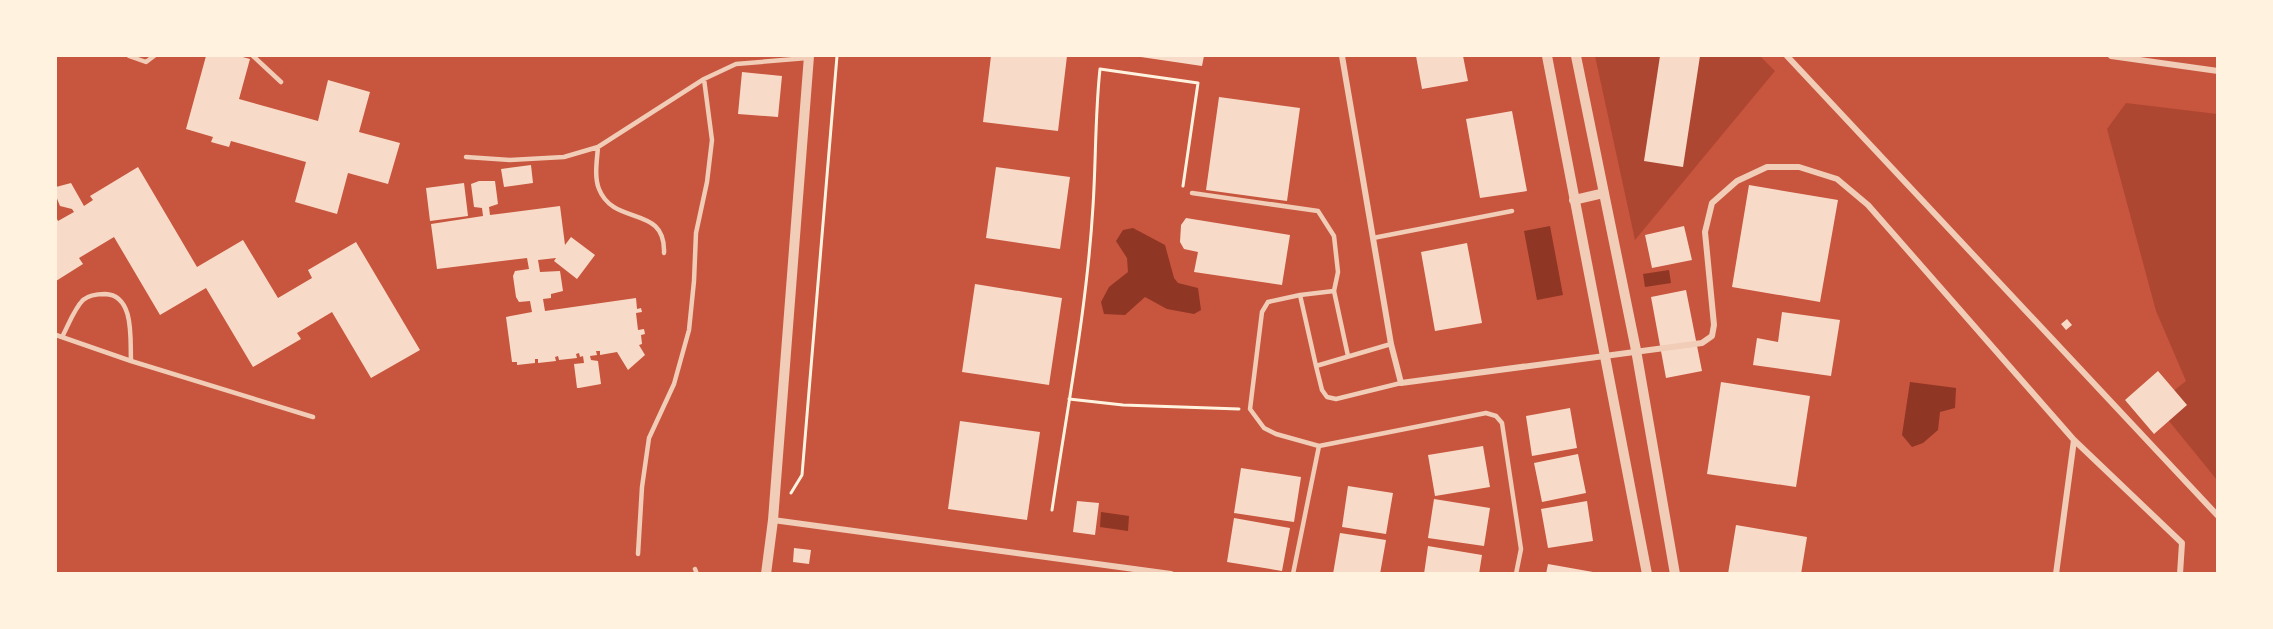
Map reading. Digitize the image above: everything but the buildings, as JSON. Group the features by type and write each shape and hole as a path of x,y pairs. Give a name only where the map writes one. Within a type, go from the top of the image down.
{"street":[{"path":"1342,56 1391,344 1401,383 1702,343 1712,336 1714,325 1705,232 1712,203 1737,181 1767,166 1799,167 1837,179 1868,205 2074,440 2182,543 2180,573"},
{"path":"1547,56 1603,356 1647,573"},
{"path":"1576,56 1636,350 1675,573"},
{"path":"1787,56 2217,516"},
{"path":"2111,56 2217,71"},
{"path":"766,573 773,520 809,57"},
{"path":"1574,200 1604,193"},
{"path":"2056,573 2074,440"},
{"path":"773,520 1171,573"}],"lane":[{"path":"129,56 146,62 154,56"},
{"path":"253,56 280,82"},
{"path":"466,157 510,159 564,157 598,147 704,79 736,64 809,57"},
{"path":"638,554 642,487 649,438 674,384 689,330 696,233 707,182 712,140 704,79"},
{"path":"598,147 597,173 599,188 605,200 619,211 648,220 656,225 662,232 664,253"},
{"path":"1192,193 1318,211 1334,236 1338,272 1334,291 1348,356"},
{"path":"1374,238 1512,211"},
{"path":"1334,291 1268,302 1262,312 1250,409 1264,428 1276,435 1319,446 1486,414 1496,416 1502,423 1521,549 1516,573"},
{"path":"62,337 83,300 93,294 108,294 122,302 128,316 131,361"},
{"path":"1300,295 1322,390 1327,397 1336,399 1401,383"},
{"path":"56,335 131,361 313,417"},
{"path":"1316,366 1391,344"},
{"path":"1293,573 1319,446"}],"path":[{"path":"773,520 802,475 837,56"},
{"path":"1052,510 1080,318 1093,207 1096,103 1100,69 1198,83 1183,186"},
{"path":"1068,399 1123,405 1250,409"}],"shaded area":[{"path":"1595,56 1760,56 1775,71 1635,240"},
{"path":"2126,103 2217,114 2217,480 2156,405 2186,381 2156,311 2107,129"},
{"path":"1550,226 1563,295 1537,300 1524,231"},
{"path":"1133,228 1165,245 1174,278 1178,283 1198,288 1201,310 1194,314 1167,309 1145,297 1125,315 1104,314 1101,302 1109,287 1128,272 1127,258 1116,241 1123,230"},
{"path":"1669,270 1671,283 1645,287 1643,274"},
{"path":"1910,382 1956,388 1955,408 1940,412 1938,430 1923,443 1912,447 1902,435"},
{"path":"1101,512 1129,516 1128,531 1100,527"}]}
